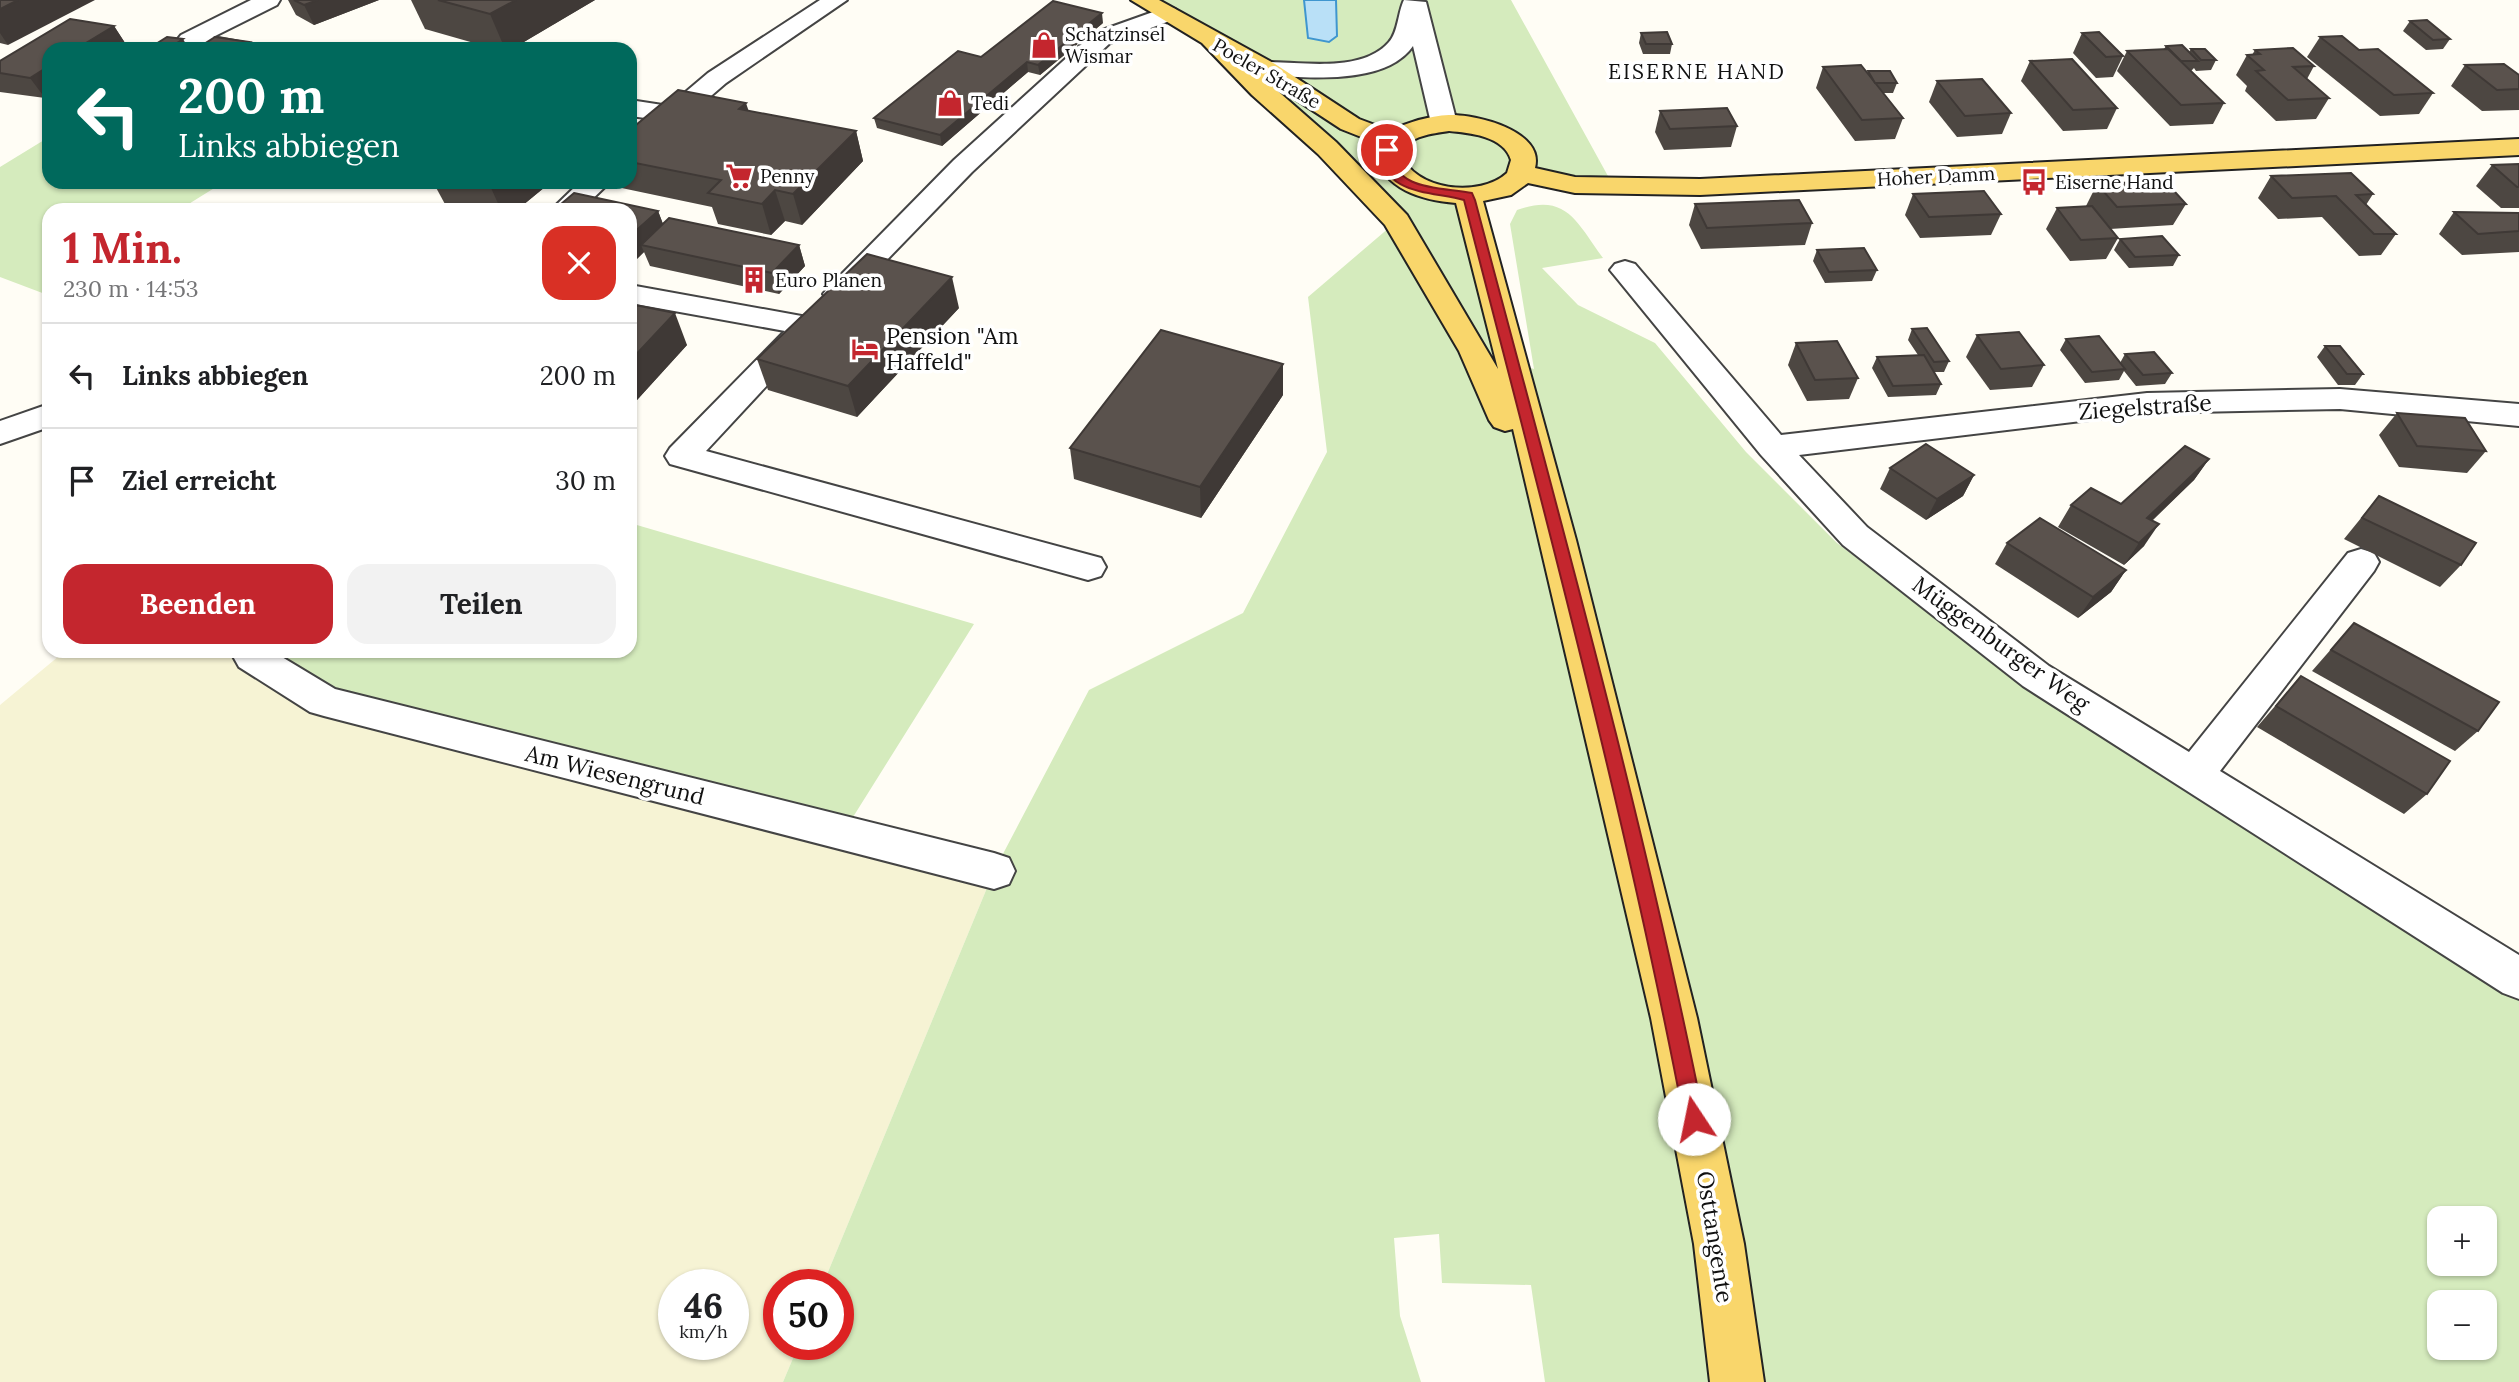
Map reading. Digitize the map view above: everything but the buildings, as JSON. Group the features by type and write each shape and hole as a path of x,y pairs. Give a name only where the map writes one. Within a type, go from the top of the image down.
{"main road":[{"name":"Poeler Straße","path":"1155,7 1213,42 1266,69 1350,124 1394,141"},
{"path":"1213,42 1261,90 1327,148 1397,221 1474,351 1558,541"},
{"path":"1444,123 1471,124 1508,139 1520,149 1524,161 1521,173 1511,184 1495,192 1468,196 1428,192 1408,184 1394,174 1387,162 1387,150 1394,141 1409,130 1444,123"},
{"name":"Hoher Damm","path":"1521,173 1575,185 1700,187 2519,147"},
{"name":"Osttangente","path":"1468,196 1558,541 1674,1018 1719,1244 1737,1382"}],"street":[{"path":"200,42 188,40 269,0"},
{"path":"637,146 717,78 836,0"},
{"path":"1266,69 1342,70 1371,64 1401,45 1413,1"},
{"path":"1413,1 1444,123"},
{"path":"1088,567 682,456 963,166 1102,38 1155,7"},
{"path":"637,109 672,114"},
{"path":"573,203 588,189"},
{"name":"Müggenburger Weg","path":"1625,270 1773,447 1855,536 2036,676 2519,979"},
{"path":"637,295 807,326"},
{"name":"Ziegelstraße","path":"1773,447 2147,403 2340,400 2519,415"},
{"path":"0,433 42,418"},
{"path":"2194,775 2361,562"},
{"name":"Am Wiesengrund","path":"254,658 324,701 994,871"}],"shaded area":[{"path":"57,658 273,658 994,871 829,1269 763,1269 763,1360 792,1360 783,1382 0,1382 0,705"}],"green space":[{"path":"1142,0 1511,0 1614,187 1532,175 1470,200 1509,361 1534,369 1510,224 1517,210 1534,205 1559,208 1578,223 1603,258 1542,268 1578,305 1655,343 1746,452 1837,543 2026,687 2519,1000 2519,1382 1545,1382 1531,1285 1442,1283 1439,1234 1394,1238 1400,1316 1421,1382 783,1382 792,1360 854,1360 854,1269 829,1269 994,871 1089,690 1243,613 1327,452 1308,297 1397,221 1213,42"},
{"path":"42,141 42,189 213,189 190,203 42,203 42,293 0,277 0,167"},
{"path":"637,525 974,624 843,833 324,701 260,658 637,658"}],"water":[{"path":"1304,0 1336,0 1337,36 1329,42 1308,38"}],"place":[{"name":"Schatzinsel Wismar","path":"1044,45"},
{"name":"Tedi","path":"950,103"},
{"name":"Penny","path":"739,176"},
{"name":"Eiserne Hand","path":"2034,182"},
{"name":"Euro Planen","path":"754,280"},
{"name":"Pension \"Am Haffeld\"","path":"865,349"}],"district":[{"name":"EISERNE HAND","path":"1697,72"}],"route":[{"path":"1387,150 1387,162 1394,174 1408,184 1428,192 1468,196 1565,567 1674,1018 1694,1119"}]}
